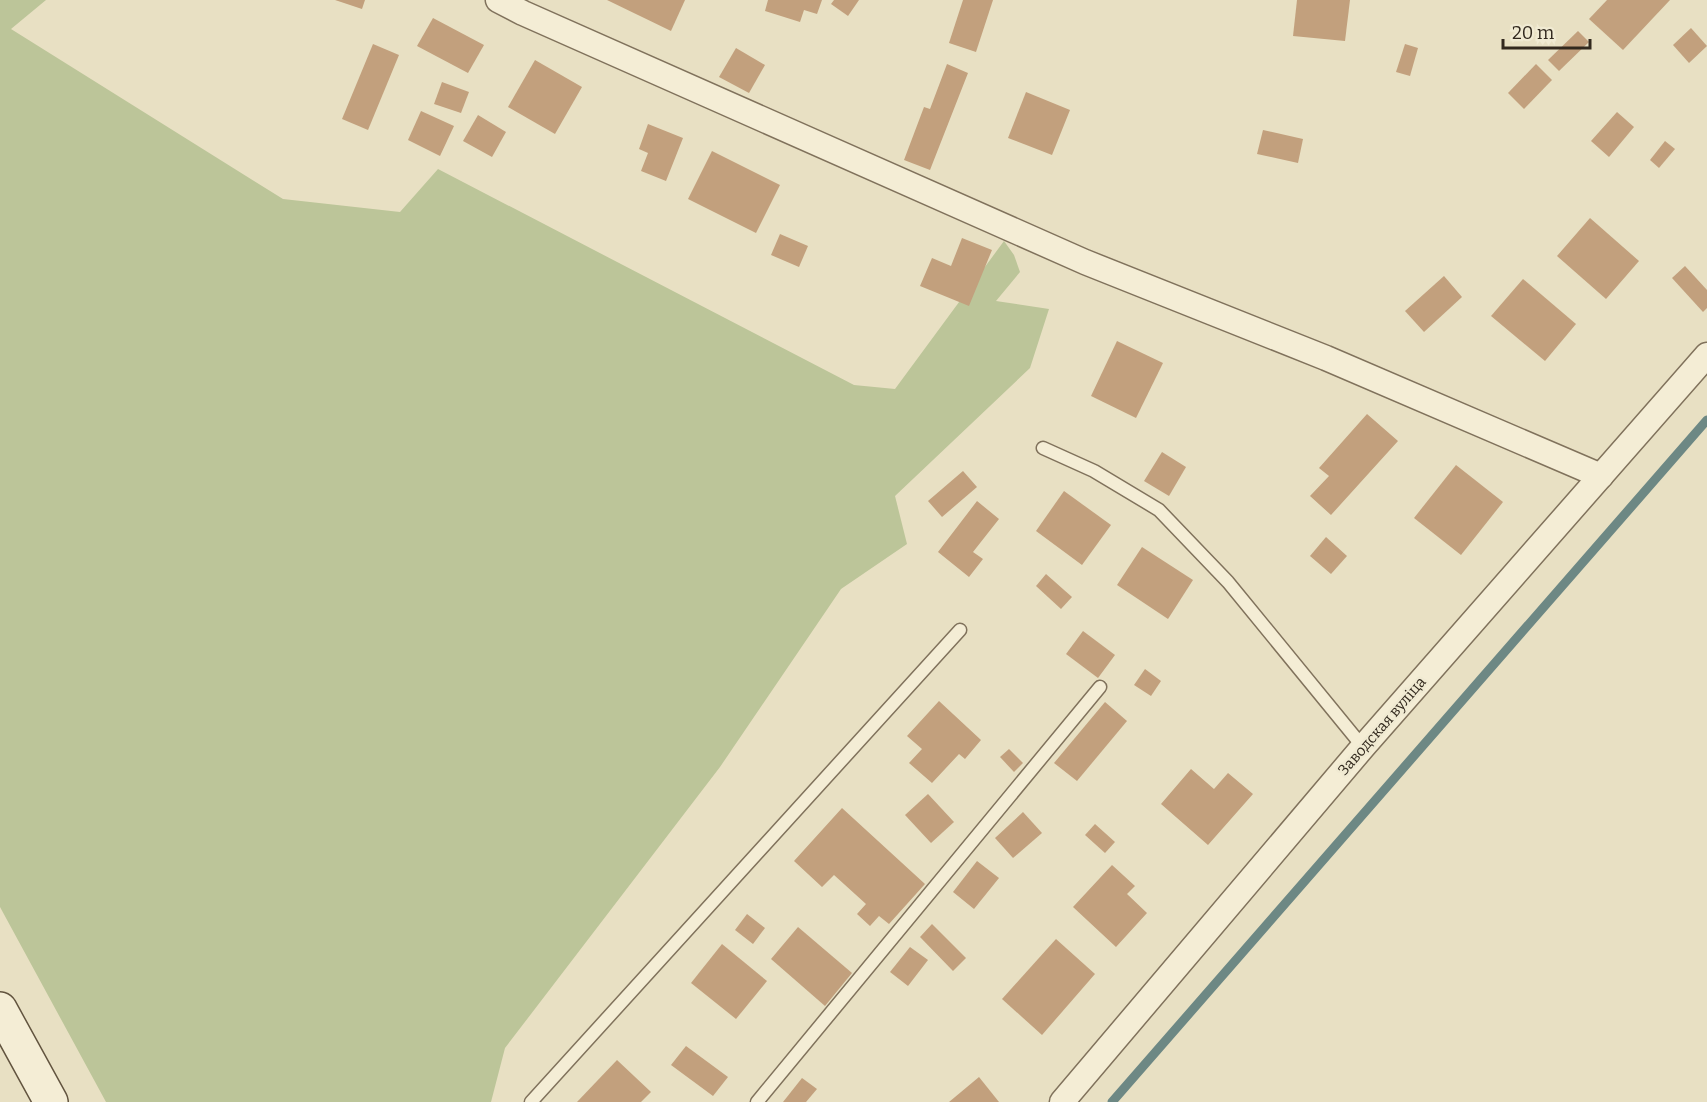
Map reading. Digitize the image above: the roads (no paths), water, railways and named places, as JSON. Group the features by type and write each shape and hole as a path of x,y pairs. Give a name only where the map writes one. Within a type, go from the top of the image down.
{"main road":[{"path":"0,1009 51,1102"}],"street":[{"path":"498,0 526,7 1085,262 1326,358 1601,476"},
{"name":"Заводская вуліца","path":"1062,1102 1363,747 1707,355"}],"lane":[{"path":"1042,448 1094,471 1159,510 1227,582 1363,747"},
{"path":"531,1102 960,630"},
{"path":"757,1102 1100,687"}],"waterway":[{"path":"1112,1102 1707,420"}]}
